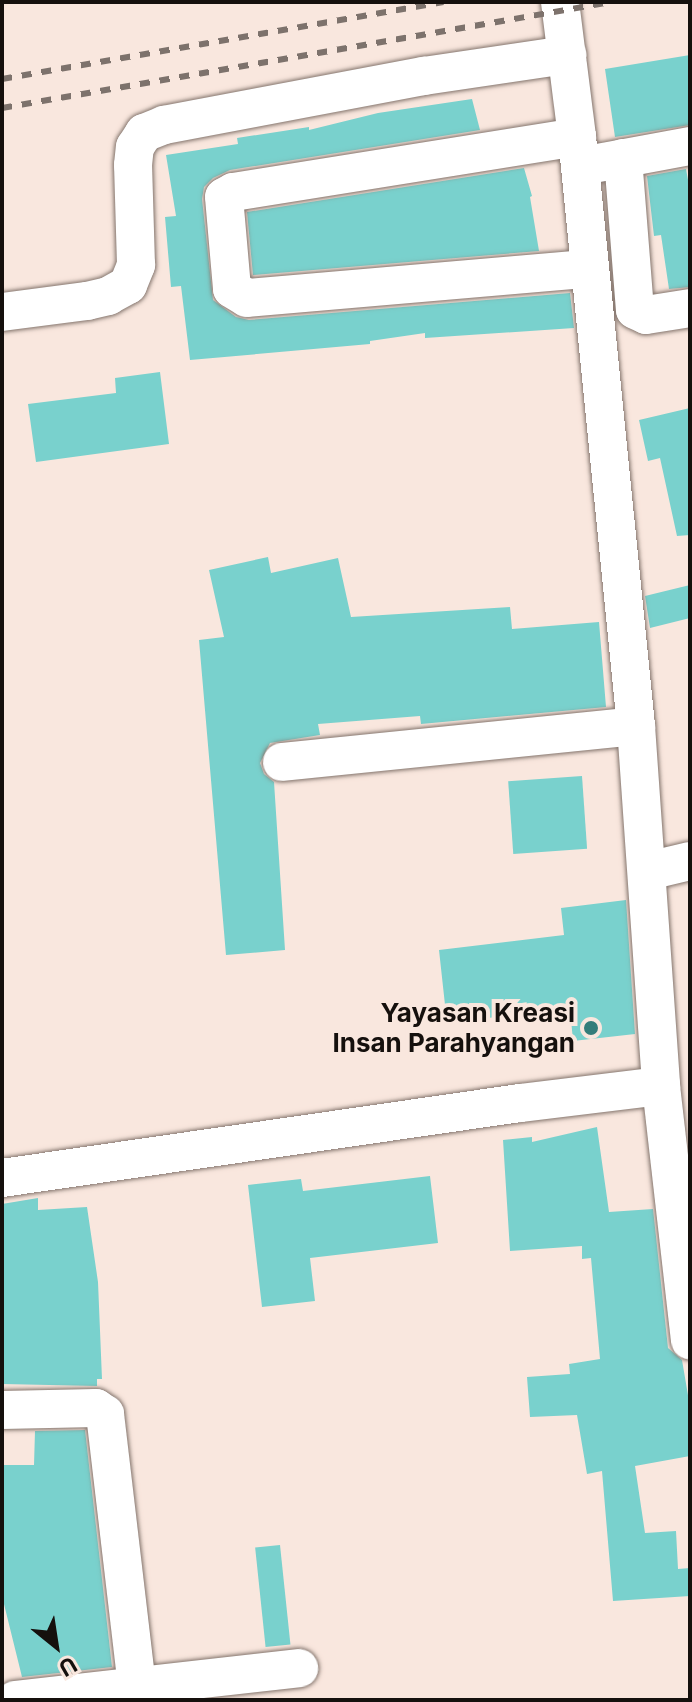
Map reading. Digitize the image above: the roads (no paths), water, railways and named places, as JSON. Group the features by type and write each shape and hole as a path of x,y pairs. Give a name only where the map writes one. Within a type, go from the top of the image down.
{"street":[{"path":"560,2 579,152 588,269 636,726 661,1086 690,1340"},
{"path":"2,312 87,301 108,296 128,285 136,265 133,165 135,147 144,133 164,125 424,76 567,55"},
{"path":"588,269 247,298 232,289 224,197 233,192 579,152 623,158 690,146"},
{"path":"623,158 635,310 646,315 690,308"},
{"path":"282,762 636,726"},
{"path":"648,871 690,861"},
{"path":"2,1178 520,1103 661,1086"},
{"path":"2,1410 96,1408 105,1414 137,1687"},
{"path":"15,1700 299,1668"}],"railway":[{"path":"2,79 443,2"},
{"path":"2,108 611,2"}],"place":[{"name":"Yayasan Kreasi Insan Parahyangan","path":"591,1028"}]}
